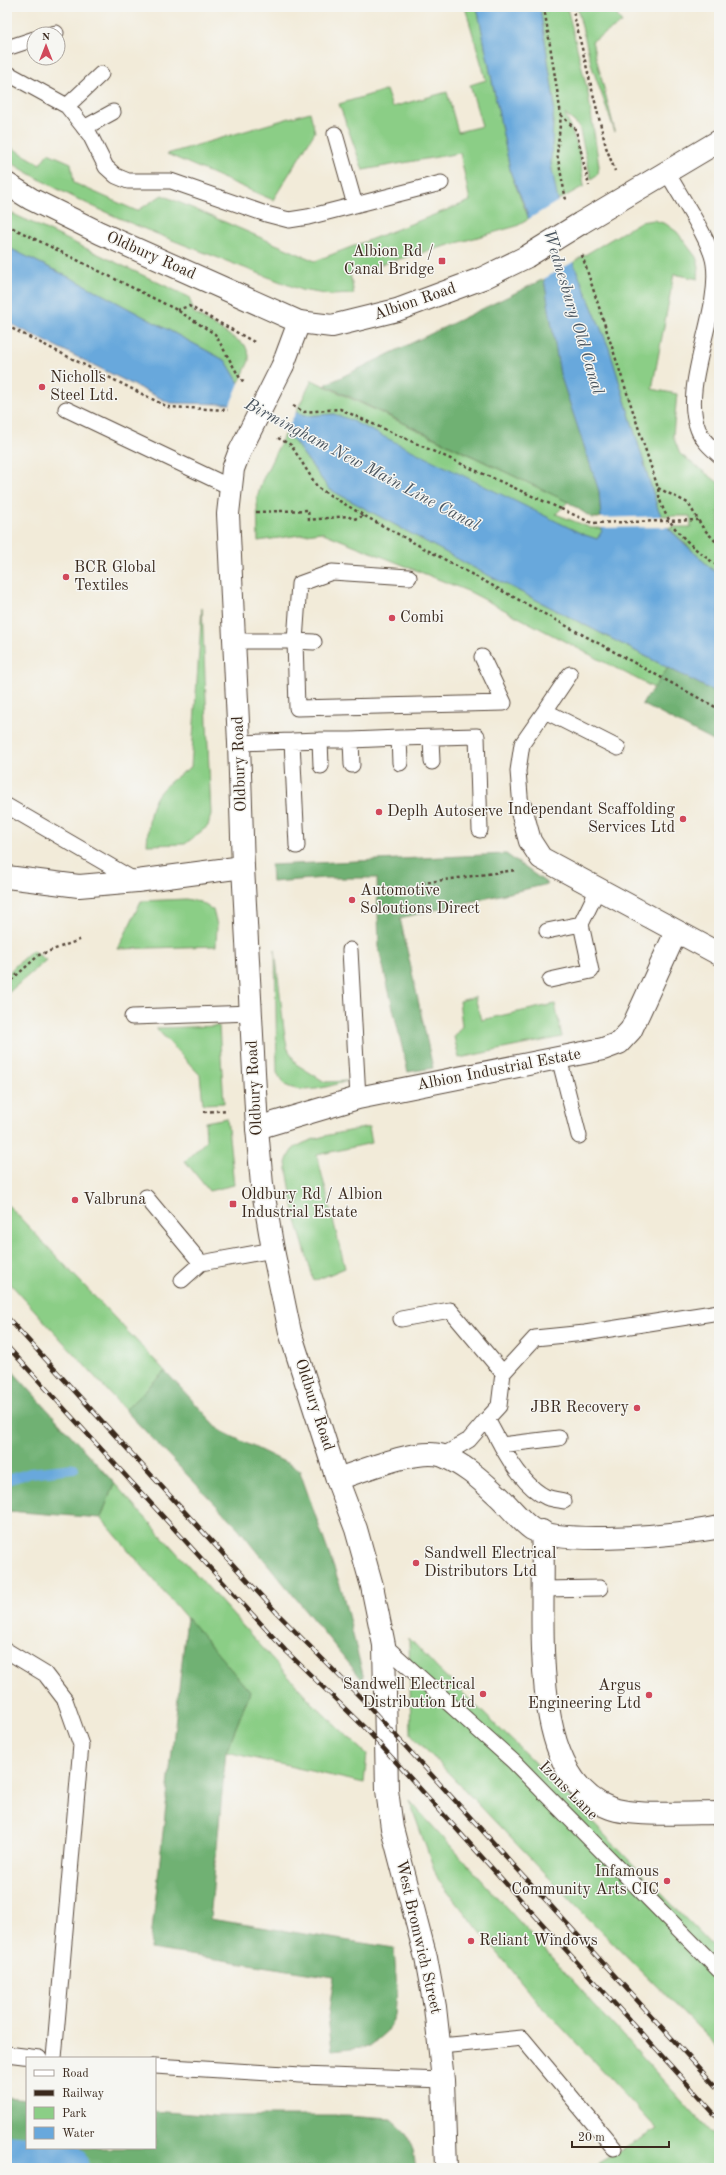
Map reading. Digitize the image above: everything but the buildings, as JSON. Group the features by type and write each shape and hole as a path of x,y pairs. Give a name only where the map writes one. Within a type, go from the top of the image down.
{"street":[{"path":"575,215 627,194 719,141"},
{"name":"Oldbury Road","path":"7,184 37,202 100,233 299,322 283,365 239,453 230,487 228,514 239,743 243,867 257,1128 262,1185 273,1250 290,1332 337,1479 356,1529 372,1586 384,1645 386,1707"},
{"name":"Albion Road","path":"299,322 332,326 397,310 483,278 526,257 575,215"},
{"path":"521,808 530,841 541,858 719,954"},
{"path":"7,877 79,886 136,882 243,867"},
{"name":"Albion Industrial Estate","path":"257,1128 358,1098 603,1049 619,1043 631,1030 676,932"},
{"path":"337,1479 408,1456 442,1456 465,1468 496,1493 532,1528 560,1536 612,1538 719,1527"},
{"path":"542,1531 544,1589 542,1630 547,1702 551,1729 569,1774 588,1794 610,1808 632,1813 719,1813"},
{"name":"West Bromwich Street","path":"386,1707 387,1790 392,1828 426,1958 441,2046 446,2168"}],"lane":[{"path":"7,48 26,42"},
{"path":"7,73 67,106 84,128 106,167 116,176 128,181 171,181 266,214 289,220 308,217 441,184"},
{"path":"67,106 102,74"},
{"path":"84,128 113,112"},
{"path":"335,134 355,205"},
{"path":"667,172 707,243 714,262 716,283 694,392 698,429 706,443 719,455"},
{"path":"66,408 230,487"},
{"path":"409,577 332,572 299,584 295,641 297,708 504,703 482,658"},
{"path":"234,641 314,642"},
{"path":"521,808 518,771 522,744 570,674"},
{"path":"544,711 618,748"},
{"path":"239,743 477,736 480,830"},
{"path":"399,738 400,763"},
{"path":"431,738 432,762"},
{"path":"320,740 321,766"},
{"path":"351,740 352,765"},
{"path":"292,741 297,846"},
{"path":"7,806 136,882"},
{"path":"550,980 591,971 581,924 598,888"},
{"path":"547,931 581,924"},
{"path":"350,950 358,1098"},
{"path":"132,1017 252,1013"},
{"path":"559,1058 579,1136"},
{"path":"146,1197 201,1263"},
{"path":"182,1280 201,1263 273,1250"},
{"path":"401,1319 450,1310 503,1373"},
{"path":"442,1456 469,1440 498,1406 503,1373 535,1338 585,1333 719,1312"},
{"path":"487,1419 510,1462 532,1486 546,1497 564,1501"},
{"path":"501,1445 559,1438"},
{"path":"544,1589 600,1588"},
{"name":"Izons Lane","path":"384,1645 514,1762 719,1970"},
{"path":"7,1651 45,1674 65,1700 81,1746 54,2057"},
{"path":"441,2046 522,2038 614,2148"},
{"path":"7,2054 31,2057"},
{"path":"156,2066 301,2075 443,2080"}],"path":[{"path":"544,7 561,115 557,154 562,186 575,215"},
{"path":"572,7 606,147 613,168 627,194"},
{"path":"561,115 576,130 590,190"},
{"path":"719,186 716,194 719,213"},
{"path":"581,252 659,495 673,527 696,550 719,567"},
{"path":"177,310 190,306 256,343"},
{"path":"7,326 168,408 226,409 233,413"},
{"path":"272,434 291,445 318,488 363,515 719,709"},
{"path":"658,488 688,504 703,528 719,545"},
{"path":"561,509 592,523 698,520"},
{"path":"251,513 308,510 309,520 347,516 354,519 363,515"},
{"path":"422,883 515,870 541,858"},
{"path":"7,984 39,955 82,939"},
{"path":"204,1112 230,1109"}],"green space":[{"path":"465,7 477,7 511,174 529,219 517,226 350,273 354,294 331,295 301,290 113,216 41,180 7,160 7,145 40,164 48,153 71,163 74,183 137,211 162,195 315,261 470,201 460,153 363,170 339,104 386,90 392,107 447,92 458,132 482,126 470,85 486,80"},
{"path":"540,7 567,7 588,93 599,166 598,174 591,179 579,126 565,114 579,150 584,186 557,201 551,164 554,101"},
{"path":"577,7 612,7 622,23 592,41 615,132 592,67"},
{"path":"310,112 315,132 273,200 167,154"},
{"path":"7,211 189,297 194,313 245,345 249,355 249,361 239,383 226,361 81,283 7,247"},
{"path":"654,220 666,224 677,232 696,257 699,266 698,279 674,274 652,389 677,394 673,436 680,454 719,483 719,576 668,527 691,527 690,516 662,516 658,509 609,348 573,262 640,222"},
{"path":"544,279 560,374 599,491 601,518 592,518 568,502 325,385"},
{"path":"312,380 568,502 556,514 591,528 602,528 602,531 597,539 582,534 334,414 304,416 296,412"},
{"path":"285,433 293,440 329,489 478,570 668,668 654,688 470,592 321,532 258,541 257,498 262,481"},
{"path":"202,608 211,814 208,826 185,844 147,845 150,817 156,798 168,784 191,767"},
{"path":"668,668 719,694 719,744 642,704"},
{"path":"506,854 548,884 400,918 433,1068 408,1072 379,949 377,878 325,878 272,882 271,865"},
{"path":"186,899 200,902 213,910 217,925 216,946 118,949 141,901"},
{"path":"275,949 287,1047 296,1064 325,1082 347,1081 317,1089 302,1090 287,1086 277,1073"},
{"path":"32,950 46,960 7,994 7,974"},
{"path":"475,997 481,1020 555,1004 562,1037 459,1058 454,1037 462,1026 459,1001"},
{"path":"219,1026 224,1103 203,1104 200,1075 156,1028"},
{"path":"227,1118 234,1185 209,1191 185,1161 206,1141 205,1122"},
{"path":"369,1127 372,1143 317,1155 345,1268 314,1281 295,1217 286,1163 292,1150 304,1143 332,1134"},
{"path":"7,1204 165,1371 125,1410 7,1280"},
{"path":"7,1365 114,1483 101,1518 7,1511"},
{"path":"165,1371 221,1431 299,1469 342,1591 365,1683 239,1529 125,1410"},
{"path":"114,1483 315,1706 367,1754 364,1783 226,1752 250,1692 101,1518"},
{"path":"187,1617 250,1692 226,1752 210,1919 394,1948 397,1990 395,2016 387,2031 370,2046 332,2050 328,2017 334,1977 150,1949"},
{"path":"409,1638 437,1668 531,1759 719,1953 719,2048 576,1906 411,1734"},
{"path":"409,1800 719,2142 719,2168 590,2168 657,2129 537,2001 438,1880"},
{"path":"7,2097 26,2099 26,2149 156,2149 156,2111 214,2116 346,2116 391,2119 406,2133 413,2150 416,2168 7,2168"}],"water":[{"path":"477,7 540,7 554,101 551,164 573,262 609,348 658,509 669,529 719,576 719,694 478,570 329,489 293,440 285,433 229,404 170,403 7,322 7,247 81,283 226,361 239,383 304,416 334,414 348,419 582,534 597,539 602,531 599,491 560,374 544,279 526,209 511,174"}],"pier":[{"path":"560,200 575,261 542,280 527,220"},
{"path":"240,381 297,410 284,435 229,407"},
{"path":"664,516 671,527 600,528 599,518"}],"waterway":[{"path":"7,1480 30,1473 74,1468"},
{"path":"7,2163 60,2168"}],"railway":[{"path":"7,1317 277,1613 365,1702 719,2090"},
{"path":"7,1346 285,1650 366,1729 719,2119"}],"place":[{"name":"Albion Rd / Canal Bridge","path":"442,261"},
{"name":"Nicholls Steel Ltd.","path":"42,387"},
{"name":"BCR Global Textiles","path":"66,577"},
{"name":"Combi","path":"392,618"},
{"name":"Deplh Autoserve","path":"379,812"},
{"name":"Independant Scaffolding Services Ltd","path":"683,819"},
{"name":"Automotive Soloutions Direct","path":"352,900"},
{"name":"Valbruna","path":"75,1200"},
{"name":"Oldbury Rd / Albion Industrial Estate","path":"233,1204"},
{"name":"JBR Recovery","path":"637,1408"},
{"name":"Sandwell Electrical Distributors Ltd","path":"416,1563"},
{"name":"Sandwell Electrical Distribution Ltd","path":"483,1694"},
{"name":"Argus Engineering Ltd","path":"649,1695"},
{"name":"Infamous Community Arts CIC","path":"667,1881"},
{"name":"Reliant Windows","path":"471,1941"}],"water label":[{"name":"Wednesbury Old Canal","path":"573,312"},
{"name":"Birmingham New Main Line Canal","path":"362,465"}]}
